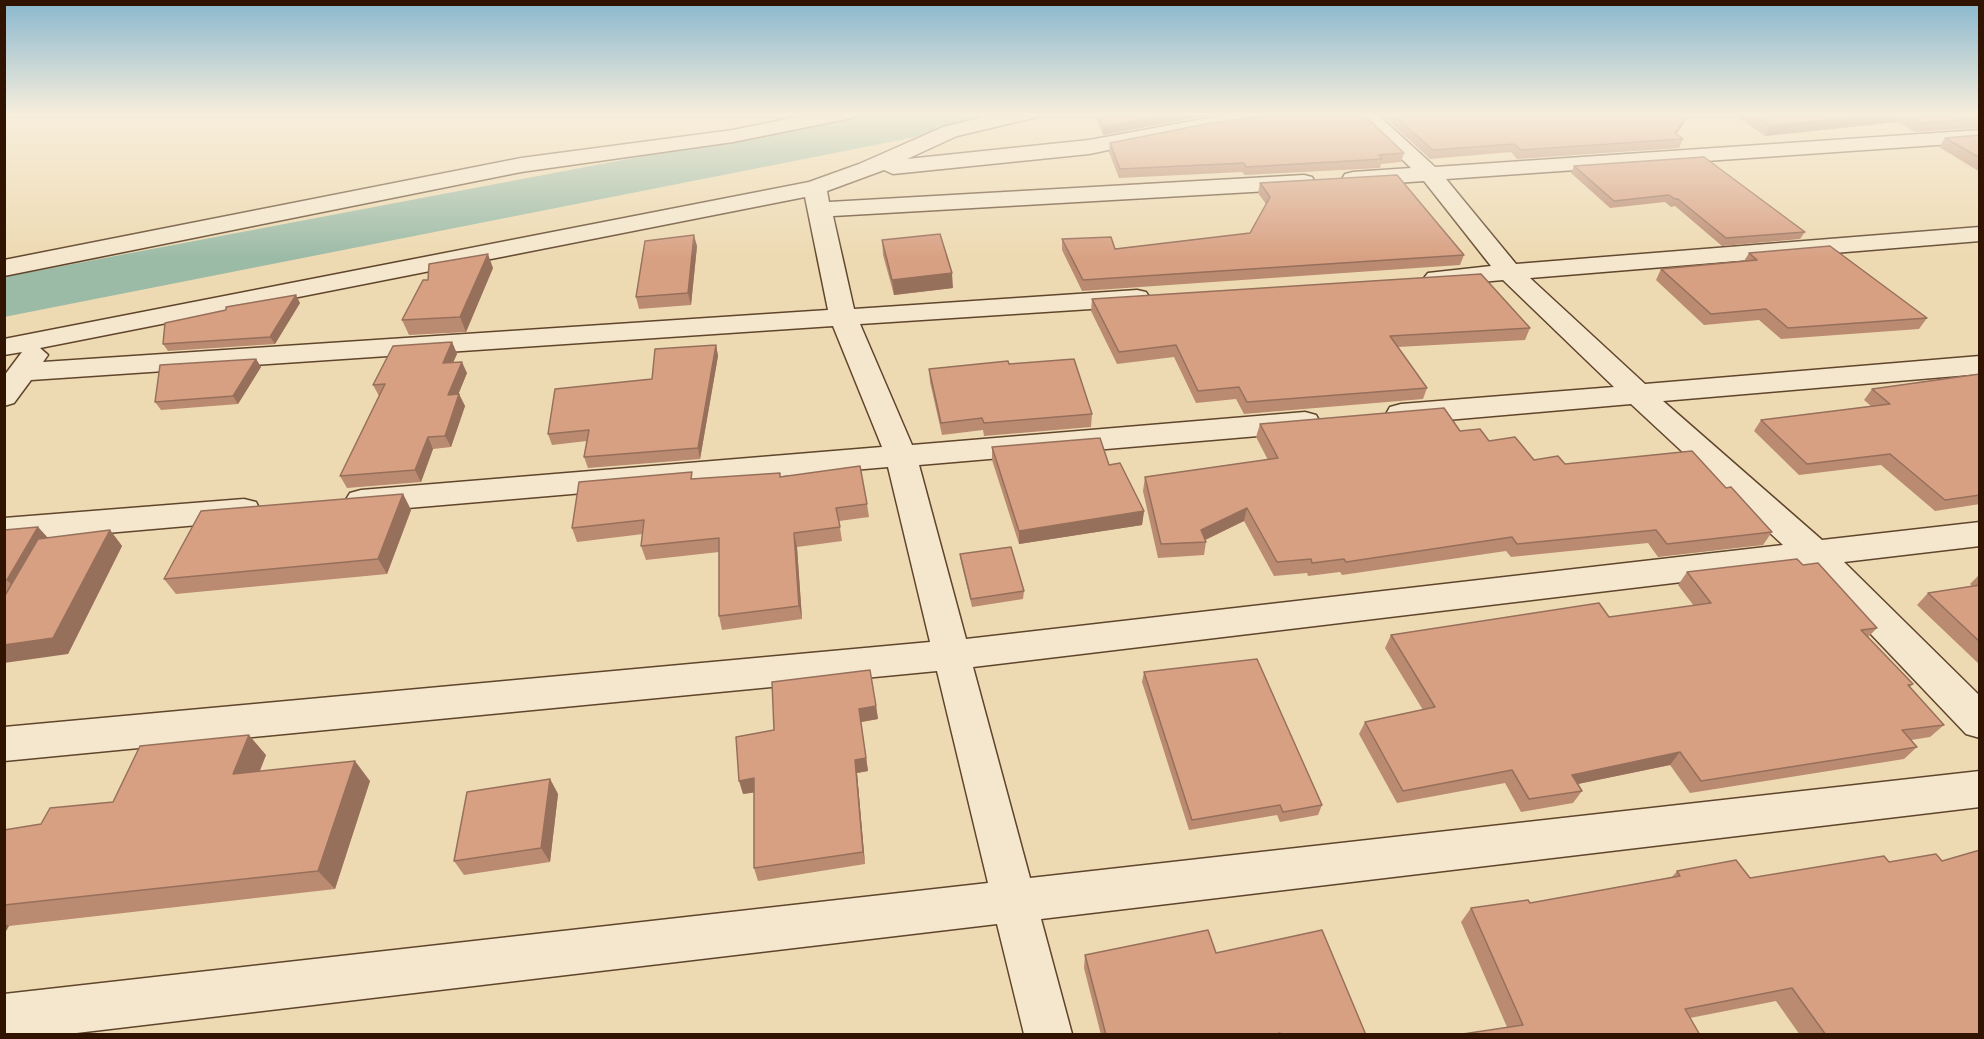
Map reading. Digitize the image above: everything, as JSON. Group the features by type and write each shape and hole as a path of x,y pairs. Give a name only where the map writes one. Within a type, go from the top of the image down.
{"street":[{"path":"4,268 548,161"},
{"path":"817,199 883,161"},
{"path":"867,169 943,161"},
{"path":"1416,161 1430,174 1510,273 1638,394 1814,553 1980,722"},
{"path":"4,346 817,199 1328,180 1611,161"},
{"path":"817,199 843,317 901,456 1048,1035"},
{"path":"1414,279 1980,234"},
{"path":"22,372 1164,296"},
{"path":"4,397 46,338"},
{"path":"1377,416 1980,365"},
{"path":"327,504 1329,420"},
{"path":"4,530 268,508"},
{"path":"4,744 952,655 1980,534"},
{"path":"4,1018 1014,899 1980,789"}],"building":[{"path":"1117,161 1340,161 1246,167 1244,163 1120,169"},
{"path":"1639,161 1710,161 1805,232 1726,238 1678,199 1669,195 1614,201 1574,166"},
{"path":"1397,175 1464,255 1083,280 1062,239 1111,237 1115,249 1250,233 1270,197 1260,183"},
{"path":"940,234 952,273 892,280 882,240"},
{"path":"694,235 688,293 636,297 645,241"},
{"path":"1830,246 1927,318 1788,328 1766,309 1711,314 1661,269 1757,260 1749,253"},
{"path":"488,254 460,317 402,320 423,280 428,280 429,264"},
{"path":"1481,274 1530,328 1390,336 1427,388 1247,402 1239,387 1198,391 1176,345 1119,352 1092,299"},
{"path":"296,295 270,337 163,344 165,323 226,310 226,307"},
{"path":"452,342 443,363 462,362 448,395 459,394 445,436 428,437 415,470 340,476 385,384 373,385 393,346"},
{"path":"716,345 698,448 584,457 589,430 548,434 555,389 652,379 655,349"},
{"path":"256,359 233,396 155,402 160,365"},
{"path":"1074,359 1092,414 984,423 982,418 941,423 929,369 1008,361 1009,364"},
{"path":"1980,374 1980,495 1945,500 1890,454 1807,464 1761,420 1890,404 1872,389"},
{"path":"1444,408 1460,431 1480,429 1489,441 1515,437 1534,460 1558,456 1565,464 1692,451 1726,488 1731,487 1772,532 1667,544 1656,530 1517,544 1512,537 1346,562 1344,559 1312,563 1311,559 1277,562 1247,508 1201,530 1206,542 1161,544 1145,477 1278,458 1260,424"},
{"path":"1100,438 1109,465 1120,463 1144,511 1019,531 992,447"},
{"path":"860,466 867,504 836,508 840,527 794,533 799,606 719,616 719,538 641,546 644,520 572,528 579,482 692,472 691,479 780,473 780,477"},
{"path":"403,494 378,559 164,579 201,511"},
{"path":"38,527 7,580 4,580 4,530"},
{"path":"110,530 53,638 4,645 4,597 38,539"},
{"path":"1011,547 1024,591 971,599 960,554"},
{"path":"1797,559 1803,565 1818,563 1877,628 1861,630 1913,684 1908,685 1944,725 1902,730 1917,747 1701,781 1680,752 1572,775 1582,791 1529,799 1512,770 1403,791 1365,722 1435,707 1391,635 1599,603 1609,617 1711,603 1687,572"},
{"path":"1980,585 1980,642 1928,593"},
{"path":"1257,659 1322,805 1283,812 1280,805 1192,820 1144,672"},
{"path":"870,670 876,706 859,709 866,758 855,760 863,852 754,868 754,778 739,781 736,737 774,730 772,682"},
{"path":"249,735 233,774 355,761 318,871 4,905 4,830 41,824 50,808 113,802 140,746"},
{"path":"550,779 541,848 454,861 467,792"},
{"path":"1980,850 1980,1035 1826,1035 1792,988 1685,1009 1700,1035 1456,1035 1523,1025 1471,908 1528,900 1530,903 1680,876 1677,871 1736,860 1750,878 1884,856 1889,862 1936,854 1942,861"},
{"path":"1208,930 1216,953 1322,930 1366,1035 1281,1035 1280,1033 1273,1035 1106,1035 1085,955"}],"waterway":[{"path":"4,297 705,161"}]}
